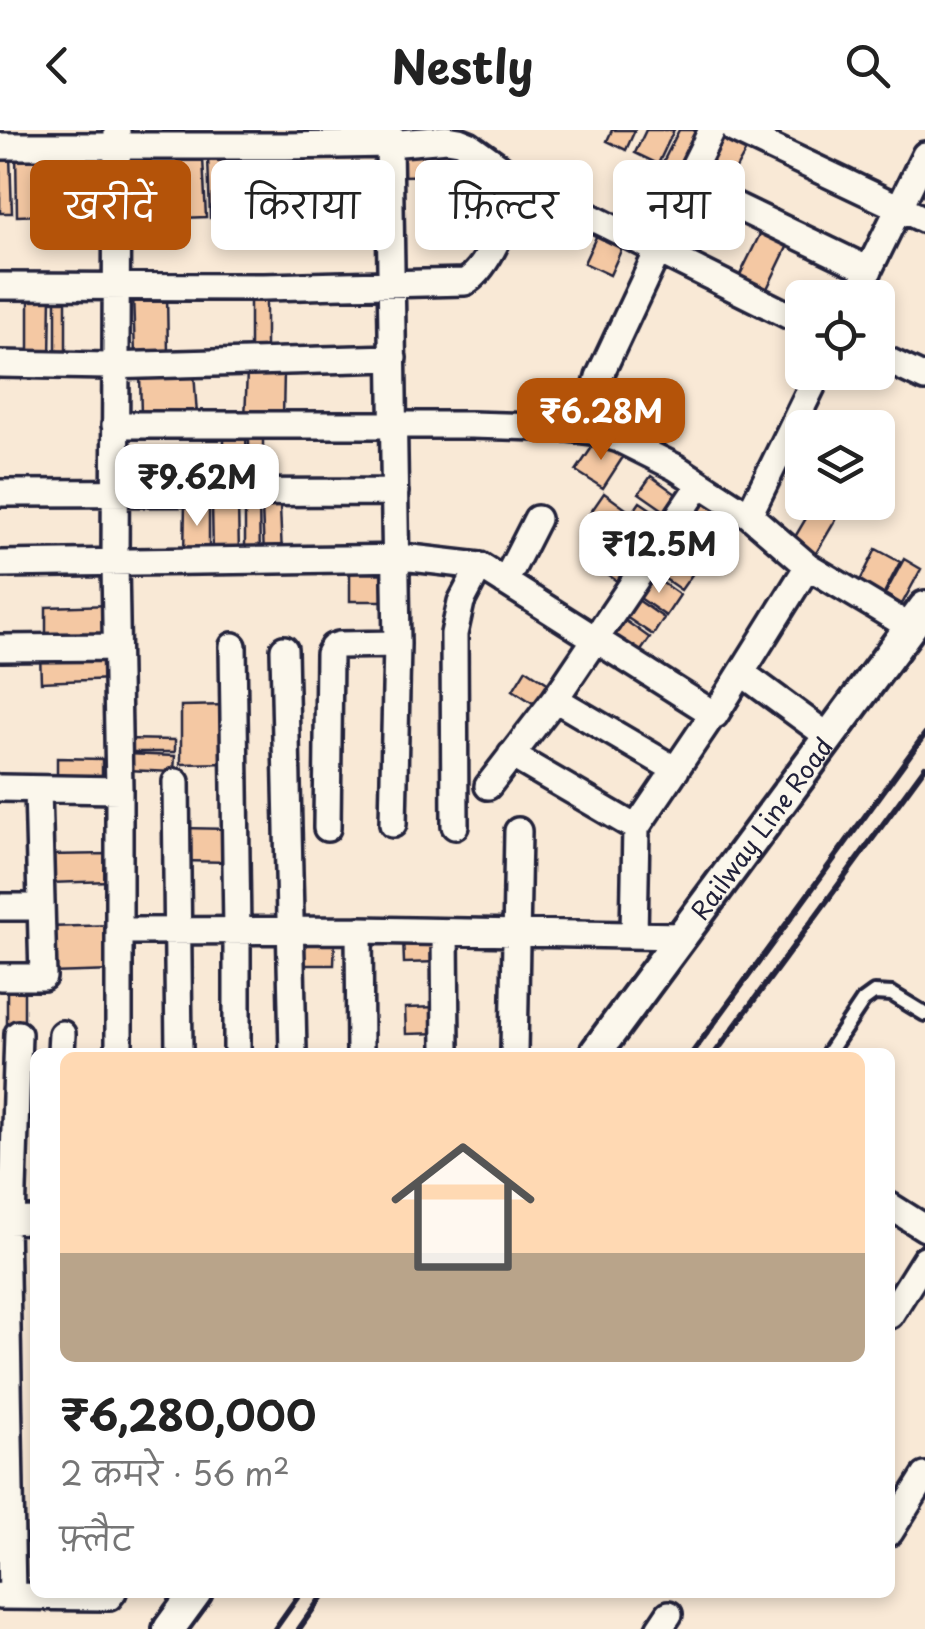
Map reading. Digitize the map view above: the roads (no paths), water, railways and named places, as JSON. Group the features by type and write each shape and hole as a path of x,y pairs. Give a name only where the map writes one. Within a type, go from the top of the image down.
{"street":[{"path":"697,160 712,130"},
{"path":"735,130 925,220"},
{"path":"389,137 397,644 394,824"},
{"path":"0,146 117,138 389,137 459,140 490,160"},
{"path":"117,138 119,1048"},
{"path":"864,280 925,155"},
{"path":"745,210 869,270"},
{"path":"0,286 455,283 472,278 491,250"},
{"path":"585,430 599,377 656,250 785,314"},
{"path":"0,364 116,366 393,358"},
{"path":"895,364 925,378"},
{"path":"750,514 810,390"},
{"path":"115,425 471,425 585,430 619,439 675,467 750,514 808,566 918,617"},
{"path":"488,786 555,699 700,484"},
{"path":"0,493 395,492"},
{"path":"505,582 537,519"},
{"path":"0,564 396,558 480,566 715,716 808,566"},
{"path":"455,826 454,634 461,602 480,566"},
{"name":"Railway Line Road","path":"599,1048 918,617"},
{"path":"326,828 328,654 339,646 397,644"},
{"path":"233,646 236,1048"},
{"path":"0,648 116,647"},
{"path":"284,649 293,1048"},
{"path":"742,673 829,737"},
{"path":"555,699 676,770"},
{"path":"634,936 636,828 713,714"},
{"path":"512,754 636,828"},
{"path":"176,782 179,1048"},
{"path":"0,788 119,790"},
{"path":"0,977 43,977 38,788"},
{"path":"514,1048 518,831"},
{"path":"0,907 40,907"},
{"path":"118,932 359,930 682,936"},
{"path":"359,930 360,1048"},
{"path":"445,932 446,1048"},
{"path":"6,1596 18,1034"},
{"path":"895,1209 925,1228"},
{"path":"895,1307 925,1258"},
{"path":"895,1524 925,1476"},
{"path":"169,1629 192,1598"}],"lane":[{"path":"832,1048 863,1001 874,993 892,994 925,1014"}],"railway":[{"path":"696,1048 925,734"},
{"path":"719,1048 925,767"},
{"path":"275,1629 297,1598"},
{"path":"299,1629 321,1598"}]}
